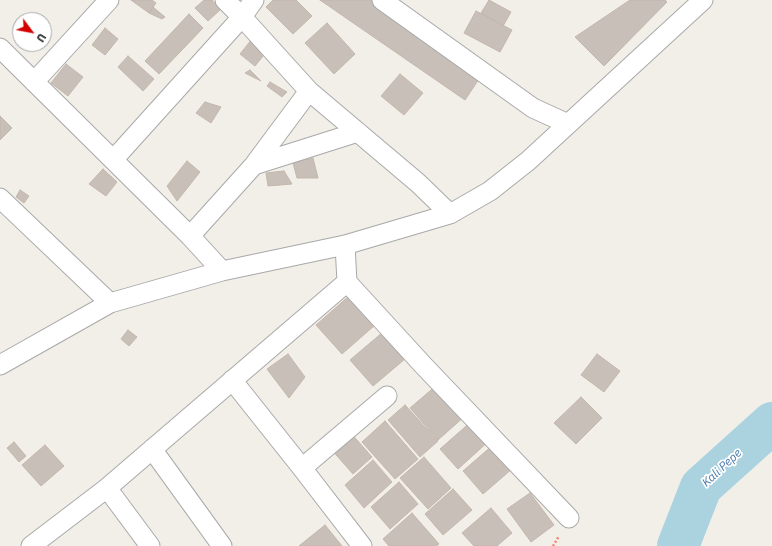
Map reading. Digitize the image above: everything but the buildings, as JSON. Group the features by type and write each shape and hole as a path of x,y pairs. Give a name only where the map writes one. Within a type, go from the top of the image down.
{"street":[{"path":"34,82 109,0"},
{"path":"226,0 309,91 418,183 450,214"},
{"path":"114,160 242,17 254,0"},
{"path":"382,0 533,108 568,124"},
{"path":"1,363 110,303 222,271 345,245 450,214 490,191 528,161 703,0"},
{"path":"0,48 190,236 222,271"},
{"path":"190,236 254,165 309,91"},
{"path":"254,165 358,132"},
{"path":"0,198 110,303"},
{"path":"345,245 347,282 423,365 569,518"},
{"path":"31,546 107,488 347,282"},
{"path":"232,380 362,546"},
{"path":"302,468 387,396"},
{"path":"152,449 222,546"},
{"path":"107,488 150,546"}],"waterway":[{"name":"Kali Pepe","path":"678,546 701,487 772,423"}]}
